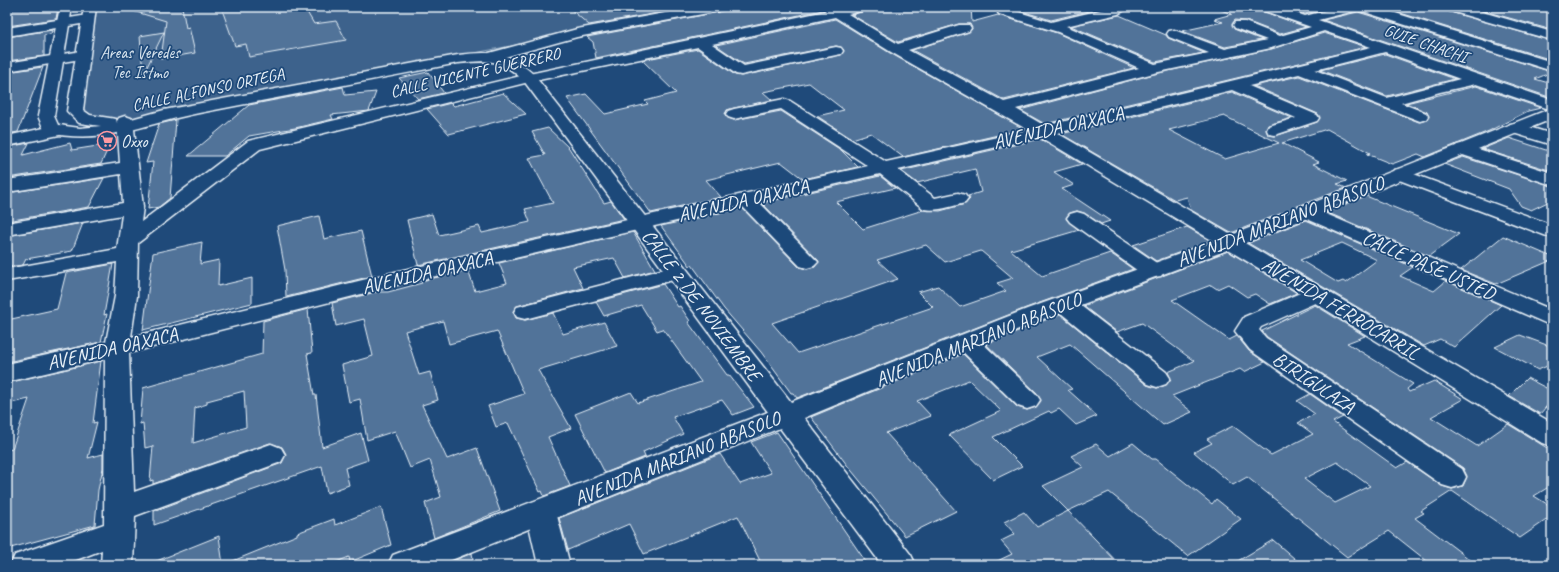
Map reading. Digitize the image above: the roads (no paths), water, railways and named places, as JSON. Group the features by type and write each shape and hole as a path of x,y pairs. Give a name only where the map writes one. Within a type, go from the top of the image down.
{"street":[{"path":"58,130 51,128 46,116 57,59 61,23 66,7"},
{"path":"494,56 524,45 556,38 719,7"},
{"name":"CALLE VICENTE GUERRERO","path":"127,248 254,145 529,78 701,43 833,10 860,7"},
{"path":"1049,26 1114,11 1124,7"},
{"name":"GUIE CHACHI","path":"1266,7 1475,80 1552,105"},
{"path":"1305,20 1354,7"},
{"path":"1363,7 1552,67"},
{"path":"1451,7 1552,36"},
{"name":"AVENIDA FERROCARRIL","path":"833,10 896,49 1001,108 1231,242 1552,436"},
{"path":"1003,11 1063,29 1154,69"},
{"path":"7,32 61,23 89,13 74,111 84,120 125,124 133,207 127,248 126,296 117,348 120,520 118,565"},
{"path":"1240,25 1280,41"},
{"path":"1001,108 1154,69 1280,41 1325,27"},
{"path":"896,49 964,28"},
{"path":"1174,34 1224,54"},
{"path":"701,43 741,71 836,52"},
{"name":"AVENIDA OAXACA","path":"7,373 117,348 399,278 1040,132 1385,48"},
{"path":"7,67 82,55"},
{"name":"CALLE 2 DE NOVIEMBRE","path":"494,56 511,61 529,78 900,565"},
{"name":"CALLE ALFONSO ORTEGA","path":"7,141 58,130 66,133 98,132 164,115 458,59 494,56"},
{"path":"1300,69 1420,116"},
{"path":"1386,103 1437,88 1475,80"},
{"path":"1233,85 1311,118 1275,130"},
{"path":"734,114 784,104 884,168 931,205 958,199"},
{"name":"AVENIDA MARIANO ABASOLO","path":"404,565 1064,304 1231,242 1552,113"},
{"path":"1516,128 1552,140"},
{"path":"1463,149 1552,179"},
{"path":"7,186 129,167"},
{"path":"1400,174 1552,232"},
{"path":"746,200 807,262"},
{"path":"7,229 133,207"},
{"name":"CALLE PASE USTED","path":"1305,211 1552,319"},
{"path":"1077,218 1153,271"},
{"path":"7,275 127,248"},
{"path":"525,312 676,272"},
{"name":"BIRIGULAZA","path":"1317,294 1252,322 1247,331 1258,344 1452,477"},
{"path":"1064,304 1157,378"},
{"path":"967,342 1027,400"},
{"path":"26,565 120,520 271,455"},
{"path":"541,512 554,565"}],"place":[{"name":"Oxxo","path":"107,141"}],"park label":[{"name":"Areas Veredes Tec Istmo","path":"140,62"}]}
